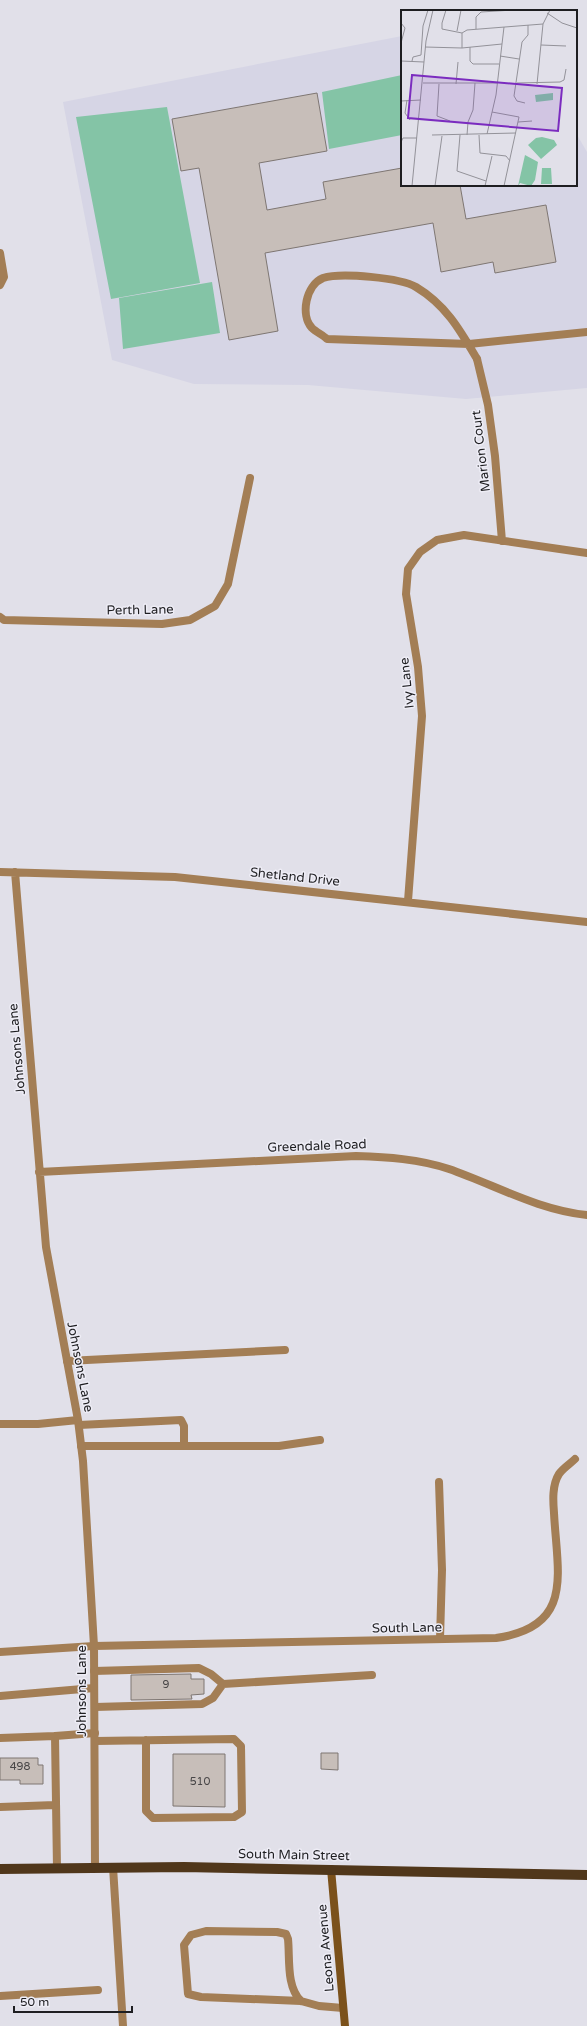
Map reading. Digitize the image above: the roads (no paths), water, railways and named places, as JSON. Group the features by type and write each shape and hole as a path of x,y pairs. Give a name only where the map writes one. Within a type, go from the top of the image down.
{"main road":[{"name":"South Main Street","path":"0,1869 95,1867 331,1868 587,1875"}],"street":[{"path":"0,253 4,277 0,285"},
{"name":"Marion Court","path":"469,344 327,339 312,328 306,316 306,303 312,286 322,279 337,275 394,281 415,286 432,298 457,324 469,344 477,359 488,405 495,456 502,541"},
{"path":"469,344 587,332"},
{"name":"Perth Lane","path":"0,617 4,620 162,624 190,620 214,606 228,584 250,478"},
{"name":"Ivy Lane","path":"408,901 422,716 418,667 406,594 408,569 420,552 437,540 464,536 587,553"},
{"name":"Shetland Drive","path":"0,872 175,877 408,901 587,922"},
{"name":"Johnsons Lane","path":"15,872 46,1247 78,1422 81,1446 94,1646 95,1867"},
{"name":"Greendale Road","path":"39,1172 356,1156 401,1158 448,1169 521,1198 565,1212 587,1214"},
{"path":"67,1361 285,1350"},
{"path":"0,1424 181,1420 184,1426 184,1446"},
{"path":"81,1446 279,1446 320,1440"},
{"name":"South Lane","path":"0,1652 94,1646 496,1638 516,1635 539,1624 554,1606 558,1585 553,1494 559,1474 575,1459"},
{"path":"439,1482 442,1570 440,1639"},
{"path":"94,1671 199,1668 211,1674 223,1684 372,1675"},
{"path":"95,1708 202,1704 213,1698 223,1684"},
{"path":"0,1696 94,1688"},
{"path":"55,1736 56,1868"},
{"path":"0,1738 55,1736 146,1740 234,1739 241,1746 242,1812 234,1817 153,1818 146,1811 146,1740"},
{"path":"0,1807 55,1805"},
{"path":"113,1867 122,2026"},
{"name":"Leona Avenue","path":"331,1868 345,2026"},
{"path":"301,2000 296,1996 292,1984 288,1939 286,1934 277,1932 206,1931 191,1935 184,1945 188,1994 201,1997 301,2000 319,2006 343,2008"},
{"path":"0,1996 98,1990"}]}
